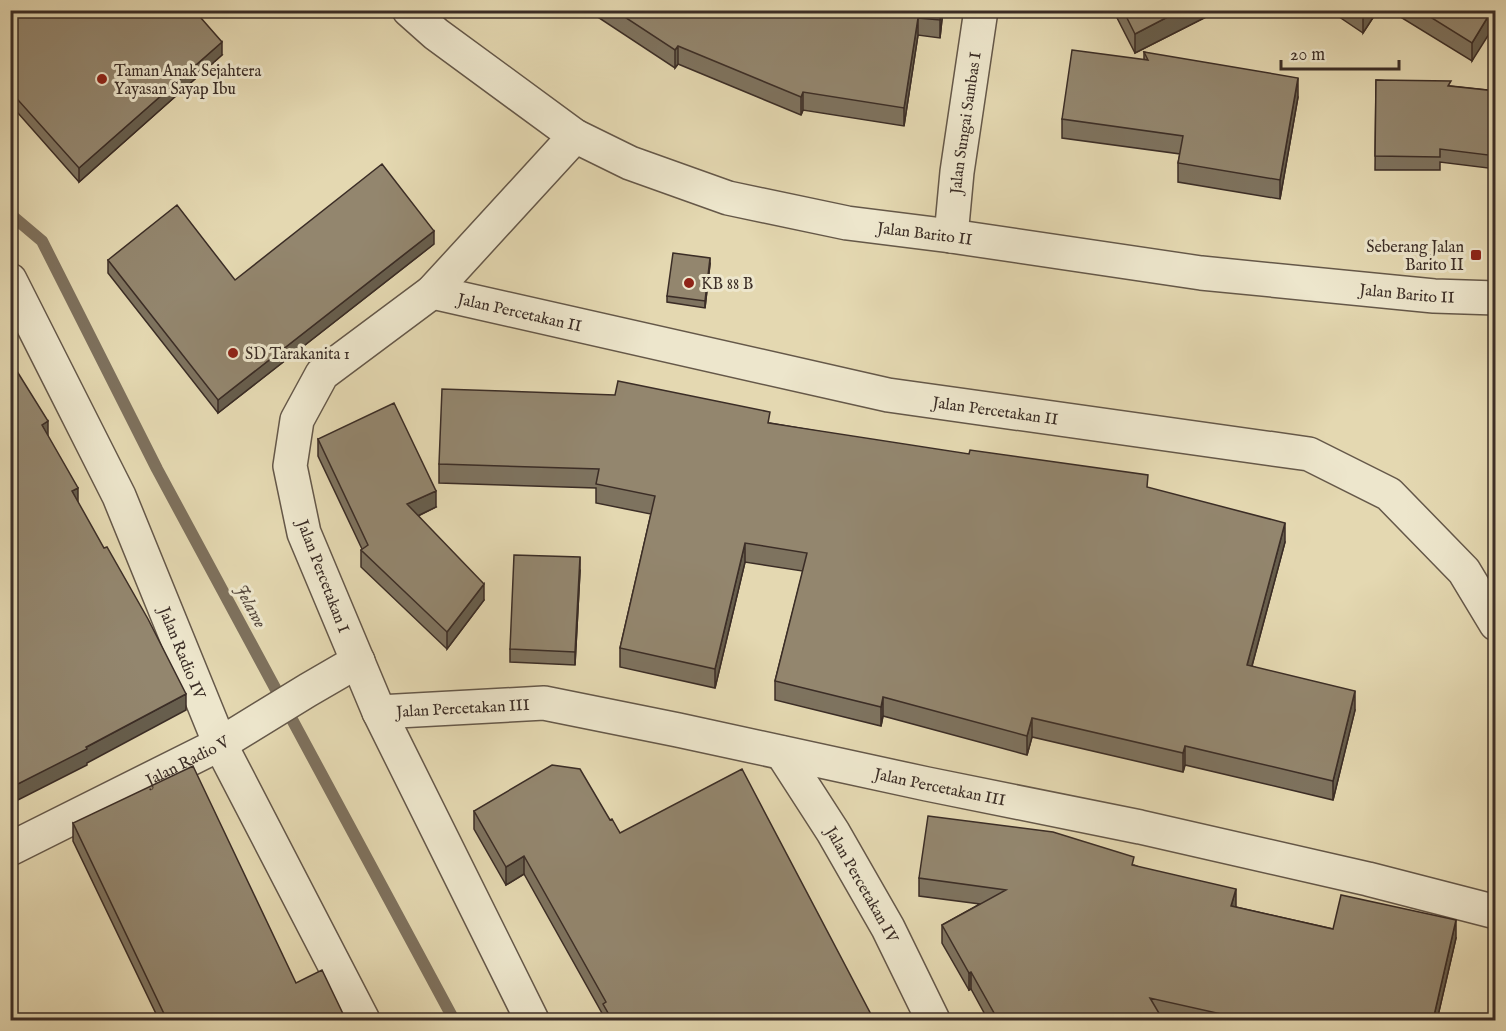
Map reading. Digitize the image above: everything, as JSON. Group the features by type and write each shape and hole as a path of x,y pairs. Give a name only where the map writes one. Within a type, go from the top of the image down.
{"street":[{"name":"Jalan Barito II","path":"410,10 436,34 575,136 630,163 728,198 847,223 1201,273 1434,296 1496,298"},
{"name":"Jalan Sungai Sambas I","path":"951,236 957,172 981,10"},
{"name":"Jalan Percetakan I","path":"532,1020 379,712 304,533 290,466 297,420 322,374 432,292 575,136"},
{"name":"Jalan Radio IV","path":"10,280 119,496 233,736 363,1020"},
{"name":"Jalan Percetakan II","path":"432,292 888,394 1309,454 1389,494 1464,570 1496,624"},
{"name":"Jalan Radio V","path":"10,849 233,736 358,662"},
{"name":"Jalan Percetakan III","path":"379,712 544,703 1163,832 1368,879 1496,912"},
{"name":"Jalan Percetakan IV","path":"782,753 833,832 888,928 933,1020"}],"building":[{"name":"Taman Anak Sejahtera Yayasan Sayap Ibu","path":"10,10 194,10 222,42 79,168 10,91"},
{"path":"614,10 941,10 940,20 918,18 904,108 803,92 801,97 678,46 675,50"},
{"path":"1123,10 1181,10 1135,34"},
{"path":"1356,10 1366,10 1363,15"},
{"path":"1419,10 1492,10 1472,43"},
{"path":"1072,50 1148,60 1144,52 1298,78 1280,180 1178,163 1183,136 1062,119"},
{"path":"1376,80 1451,81 1448,86 1496,91 1496,156 1440,149 1440,157 1375,156"},
{"name":"SD Tarakanita 1","path":"382,164 434,231 218,400 108,260 177,205 235,280"},
{"name":"KB 88 B","path":"673,253 710,258 705,301 667,296"},
{"path":"10,360 48,421 42,425 78,488 72,491 148,619 186,694 86,747 87,749 10,788"},
{"path":"618,381 770,412 768,423 969,454 970,450 1148,475 1147,487 1285,523 1247,665 1355,691 1333,781 1185,746 1183,753 1032,718 1027,736 883,697 881,707 775,681 807,553 745,543 715,669 620,648 655,496 596,484 599,469 439,464 442,389 615,395"},
{"path":"394,403 436,491 407,504 484,584 447,632 361,550 368,545 318,439"},
{"path":"514,555 580,557 575,652 510,649"},
{"path":"552,765 580,769 620,833 742,769 874,1020 612,1020 603,1004 606,1002 524,856 506,867 474,811"},
{"path":"193,766 296,983 322,970 346,1020 167,1020 73,823"},
{"path":"928,816 1053,832 1134,857 1132,865 1236,889 1231,906 1333,929 1341,895 1456,920 1433,1020 1248,1020 1150,998 1163,1020 1136,1020 1131,1016 1133,1020 998,1020 942,925 1006,890 919,878"}],"waterway":[{"name":"Jelawe","path":"10,214 42,241 157,469 454,1020"}],"place":[{"name":"Taman Anak Sejahtera Yayasan Sayap Ibu","path":"102,79"},
{"name":"Seberang Jalan Barito II","path":"1476,255"},
{"name":"KB 88 B","path":"689,283"},
{"name":"SD Tarakanita 1","path":"233,353"}]}
